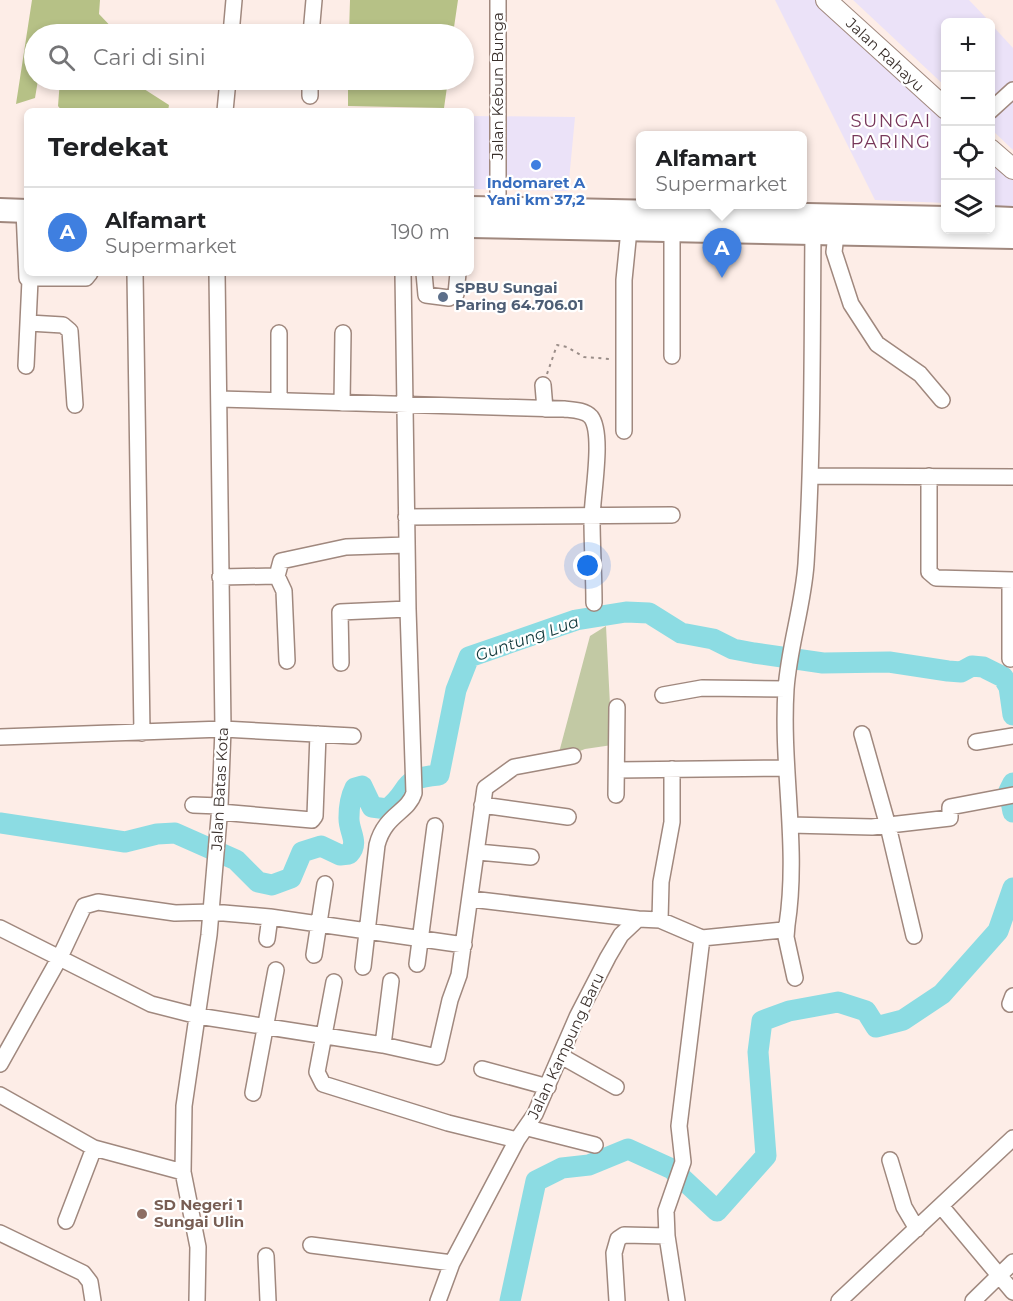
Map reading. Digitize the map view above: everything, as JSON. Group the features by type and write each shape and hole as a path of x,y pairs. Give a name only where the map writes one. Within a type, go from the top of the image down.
{"highway":[{"path":"0,196 24,205"},
{"path":"0,210 24,206"},
{"path":"474,208 899,226"},
{"path":"995,218 1013,219"},
{"path":"474,226 629,231 813,232 836,235 899,226 938,224 1013,237"}],"main road":[{"name":"Jalan Rahayu","path":"826,0 941,106"},
{"path":"995,153 1013,169"}],"street":[{"path":"232,24 234,0"},
{"path":"313,24 314,0"},
{"name":"Jalan Kebun Bunga","path":"498,0 498,208"},
{"path":"225,108 227,90"},
{"path":"310,90 310,96"},
{"path":"995,106 1013,90"},
{"path":"624,431 624,280 629,231"},
{"path":"672,231 672,356"},
{"path":"795,978 786,937 790,825 785,768 786,689 789,661 804,589 810,476 813,232"},
{"path":"836,235 834,252 851,304 871,336 885,351 920,374 942,400"},
{"path":"26,366 30,280 27,276"},
{"path":"30,280 86,278 88,276"},
{"path":"135,276 142,733"},
{"name":"Jalan Batas Kota","path":"197,1301 198,1247 183,1172 184,1106 212,912 220,809 223,729 217,276"},
{"path":"363,967 377,845 381,829 412,799 414,777 406,517 404,276"},
{"path":"424,276 426,295 449,298 456,294 458,276"},
{"path":"29,323 63,325 70,331 75,405"},
{"path":"279,333 279,400"},
{"path":"342,402 343,333"},
{"path":"543,386 545,409"},
{"path":"219,399 581,411 590,416 595,426 592,516 594,603"},
{"path":"810,476 1013,477"},
{"path":"929,476 929,572 936,578 1011,580 1010,659"},
{"path":"406,517 672,515"},
{"path":"287,661 284,591 277,576 278,564 285,559 345,547 407,545"},
{"path":"220,577 277,576"},
{"path":"341,663 340,612 408,609"},
{"path":"663,694 702,688 786,689"},
{"path":"616,795 617,707"},
{"path":"0,738 223,729 353,736"},
{"path":"193,805 309,821 314,819 318,734"},
{"path":"862,734 888,826 914,936"},
{"path":"976,742 1012,736"},
{"path":"0,928 151,1004 198,1016 325,1035 437,1057 452,994 459,975 487,785 500,779 508,770 573,756"},
{"path":"617,770 785,768"},
{"path":"660,920 661,882 672,822 672,769"},
{"path":"790,825 888,826 950,818 950,807 1009,795"},
{"path":"483,805 568,817"},
{"path":"417,964 435,826"},
{"path":"478,852 531,857"},
{"path":"314,956 325,885"},
{"path":"471,899 660,920 702,938 783,930 787,925"},
{"path":"0,1064 60,957 84,906 89,903 98,902 175,913 212,912 270,917 369,929 464,945"},
{"path":"267,939 270,917"},
{"name":"Jalan Kampung Baru","path":"438,1301 452,1263 517,1140 528,1128 608,957 621,935 638,919"},
{"path":"676,1301 666,1211 683,1162 679,1126 702,938"},
{"path":"253,1093 276,970"},
{"path":"383,1046 391,981"},
{"path":"334,982 317,1072 319,1080 327,1087 448,1123 517,1140"},
{"path":"561,1056 616,1087"},
{"path":"482,1069 548,1086"},
{"path":"0,1095 94,1148 183,1172"},
{"path":"528,1128 595,1144"},
{"path":"839,1301 1013,1138"},
{"path":"66,1221 94,1148"},
{"path":"890,1160 904,1207 917,1230"},
{"path":"941,1206 1013,1292"},
{"path":"0,1233 83,1273 90,1282 93,1301"},
{"path":"617,1301 614,1253 618,1239 624,1235 667,1236"},
{"path":"311,1245 452,1263"},
{"path":"266,1256 268,1301"},
{"path":"973,1301 1013,1262"}],"path":[{"path":"543,386 557,345 567,347 590,359 623,358"}],"shaded area":[{"path":"775,0 815,0 941,114 941,203 875,200"},
{"path":"853,0 969,0 986,18 941,18 941,82"},
{"path":"995,28 1013,48 1013,150 995,133"},
{"path":"474,116 575,117 568,191 474,189"},
{"path":"995,163 1013,179 1013,210 995,208"}],"green space":[{"path":"32,0 100,0 99,14 108,24 28,24"},
{"path":"350,0 458,0 454,24 349,24"},
{"path":"24,52 24,90 36,90 35,98 16,104"},
{"path":"59,90 146,90 169,105 168,108 60,108"},
{"path":"348,90 447,90 444,108 348,106"},
{"path":"606,626 612,745 585,749 557,760 590,636"}],"waterway":[{"name":"Guntung Lua","path":"0,823 125,842 157,834 175,833 236,860 258,882 272,885 291,878 302,852 321,846 340,855 349,854 354,845 349,813 355,788 362,786 372,807 387,809 411,782 439,775 456,690 469,657 576,620 626,612 649,613 681,633 713,639 733,649 754,653 823,663 889,662 961,672 972,666 983,667 1003,677 1009,687 1013,715"},
{"name":"Guntung Lua","path":"1013,783 1009,791 1013,812"},
{"path":"510,1301 536,1181 562,1168 589,1165 628,1149 672,1169 717,1211 766,1156 758,1052 762,1021 789,1011 838,1002 866,1011 876,1027 903,1020 942,994 998,931 1013,888"}],"place":[{"name":"Indomaret A Yani km 37,2","path":"536,165"},
{"name":"Alfamart","path":"722,278"},
{"name":"SPBU Sungai Paring 64.706.01","path":"443,297"},
{"name":"SD Negeri 1 Sungai Ulin","path":"142,1214"}],"district":[{"name":"SUNGAI PARING","path":"891,131"}]}
